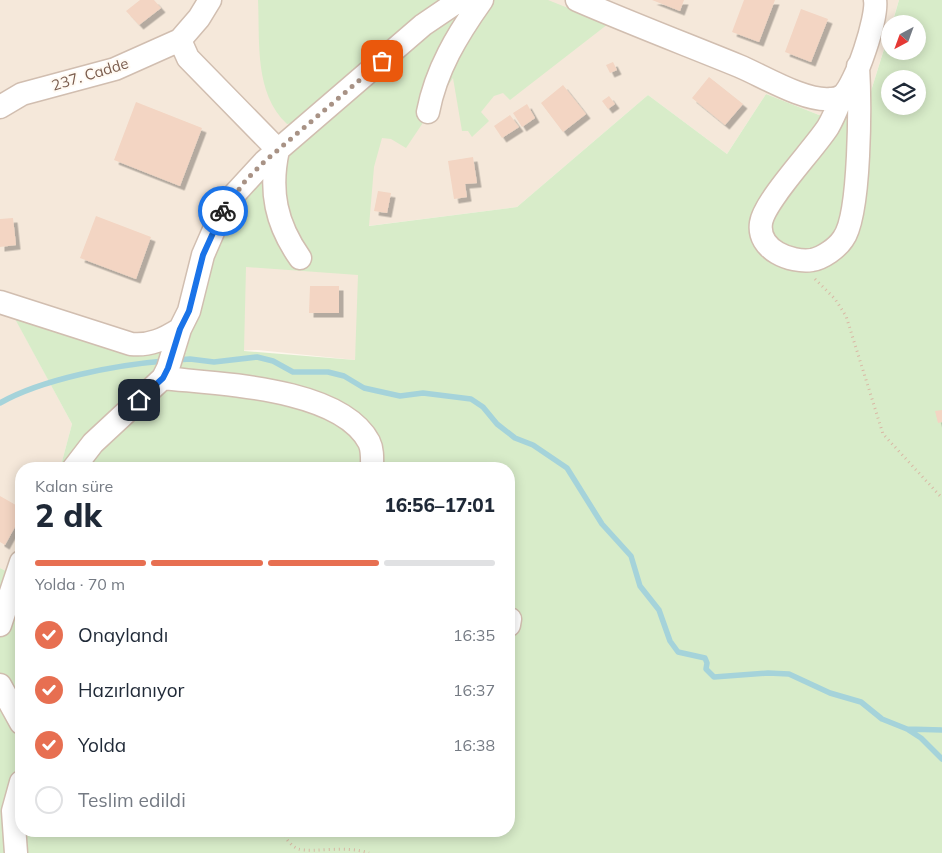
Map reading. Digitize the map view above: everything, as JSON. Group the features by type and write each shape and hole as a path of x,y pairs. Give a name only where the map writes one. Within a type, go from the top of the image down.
{"street":[{"name":"237. Cadde","path":"0,106 22,94 115,69 180,40 199,18 210,0"},
{"path":"78,462 93,443 168,367 180,329 189,311 203,255 220,216 246,180 423,25 460,0"},
{"path":"428,112 432,87 440,66 482,0"},
{"path":"577,0 807,95 822,99 833,99 842,96"},
{"path":"858,66 859,133 850,224 844,238 834,248 814,260 790,258 775,252 766,243 761,232 761,222 781,190 828,128 858,66 872,25 875,0"},
{"path":"180,40 188,58 278,150"},
{"path":"278,150 273,170 274,204 284,233 300,258"},
{"path":"0,302 131,344 153,343 166,338 180,329"},
{"path":"153,343 166,349 168,367"},
{"path":"168,367 268,388 329,408 355,426 369,443 371,462"},
{"path":"0,625 15,580"},
{"path":"0,685 15,712"},
{"path":"15,804 13,811 16,853"}],"path":[{"path":"814,260 816,280 835,299 846,316 883,434 942,498"},
{"path":"286,837 288,842 298,849 343,848 369,853"}],"shaded area":[{"path":"0,0 899,0 894,15 881,15 881,58 871,91 848,116 819,115 766,94 727,154 648,95 517,207 368,226 355,360 258,350 157,353 109,347 15,318 72,424 62,462 15,462 15,557 8,572 0,568"}],"green space":[{"path":"258,0 438,0 409,23 298,122 287,124 276,111 264,82 259,50"},
{"path":"490,0 548,0 608,24 510,100 503,93 494,96 481,112 489,121 472,137 468,131 462,131 453,78 406,148 391,139 382,138 374,167 369,226 517,207 648,95 727,154 766,94 819,115 848,116 871,91 881,59 926,60 926,15 895,15 899,0 942,0 942,853 0,853 0,568 8,572 15,557 15,837 515,837 515,462 62,462 72,424 14,317 109,347 157,353 186,353 203,274 240,200 411,44 457,13","holes":["246,267 358,275 355,360 244,351"]}],"building":[{"path":"140,0 154,0 161,8 139,25 126,11"},
{"path":"652,0 684,0 680,11"},
{"path":"744,0 775,0 759,42 732,32"},
{"path":"801,9 828,19 811,62 785,52"},
{"path":"613,62 617,70 610,73 606,65"},
{"path":"709,77 743,104 725,125 692,98"},
{"path":"563,85 586,114 563,132 541,103"},
{"path":"609,96 615,104 608,109 602,101"},
{"path":"136,102 202,128 180,186 114,160"},
{"path":"527,104 535,118 522,127 513,113"},
{"path":"510,115 519,127 502,138 494,126"},
{"path":"473,157 477,183 465,184 467,197 454,199 448,161"},
{"path":"378,191 391,193 387,213 374,211"},
{"path":"96,216 151,237 136,279 80,258"},
{"path":"13,218 16,245 0,247 0,219"},
{"path":"310,286 339,286 339,313 309,313"},
{"path":"942,410 942,422 938,423 935,411"},
{"path":"0,496 15,505 15,527 5,545 0,542"}],"waterway":[{"path":"176,360 190,359 214,362 257,357 273,361 293,372 328,372 344,376 364,388 400,396 423,393 471,399 483,407 497,424 515,438 533,445 567,468 602,524 631,556 640,586 659,610 670,641 678,652 705,658 707,663 706,669 714,677 768,673 789,674 830,693 861,702 882,719 907,729 921,738 942,759"},
{"path":"0,403 17,394 80,374 164,361"},
{"path":"907,729 942,730"}],"way so far":[{"path":"223,211 246,180 265,161 382,61"}],"route":[{"path":"139,400 163,378 168,368 180,329 189,311 203,255 223,211"}]}
